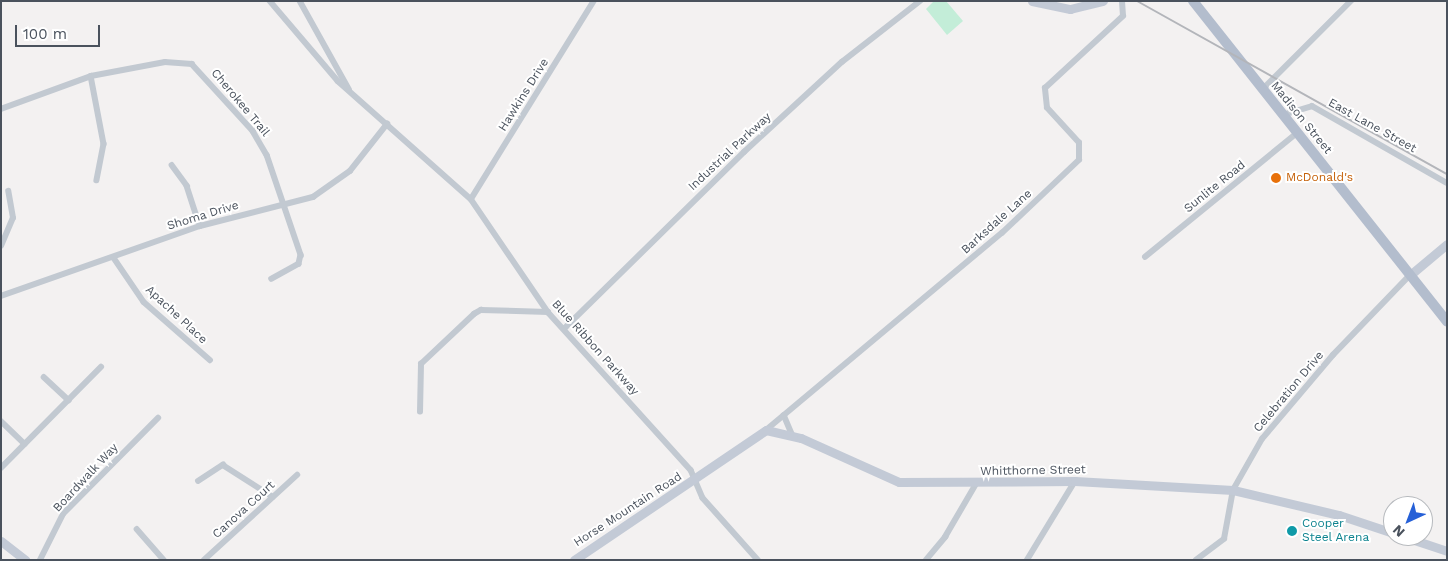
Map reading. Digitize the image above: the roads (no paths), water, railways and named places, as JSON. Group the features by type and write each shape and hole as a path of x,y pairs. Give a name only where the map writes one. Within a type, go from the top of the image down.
{"main road":[{"name":"Madison Street","path":"1193,1 1447,321"}],"street":[{"name":"Blue Ribbon Parkway","path":"270,1 349,91 471,199 548,312 565,328 691,470 703,498 758,560"},
{"name":"Blue Ribbon Parkway","path":"300,1 343,72 349,91"},
{"name":"Hawkins Drive","path":"471,199 594,1"},
{"name":"Industrial Parkway","path":"565,328 744,152 849,57 920,1"},
{"path":"1032,1 1070,9 1103,1"},
{"name":"Barksdale Lane","path":"766,430 995,239 1079,160 1079,143 1047,108 1045,88 1123,16 1125,6 1122,1"},
{"path":"1262,90 1351,1"},
{"name":"Cherokee Trail","path":"1,109 91,76 165,62 192,64 262,143 284,204 300,262 272,280"},
{"path":"91,76 104,144 97,180"},
{"name":"East Lane Street","path":"1283,115 1312,106 1447,182"},
{"name":"Shoma Drive","path":"1,296 114,258 200,226 284,204 330,189 387,124"},
{"name":"Sunlite Road","path":"1146,257 1298,133"},
{"path":"172,165 186,186 200,226"},
{"path":"1,246 13,218 8,191"},
{"path":"1410,274 1447,244"},
{"name":"Apache Place","path":"114,258 144,302 210,360"},
{"name":"Celebration Drive","path":"1196,560 1224,539 1233,490 1269,431 1410,274"},
{"path":"420,412 421,364 474,314 481,310 548,312"},
{"path":"1,468 101,367"},
{"path":"44,377 68,400"},
{"path":"784,415 793,436"},
{"name":"Boardwalk Way","path":"40,560 63,514 158,418"},
{"path":"1,421 25,444"},
{"path":"695,482 766,430"},
{"name":"Whitthorne Street","path":"766,430 793,436 899,482 976,484 1075,481 1233,490 1383,530"},
{"path":"198,481 224,465 273,497"},
{"name":"Canova Court","path":"204,560 297,475"},
{"path":"1027,560 1075,481"},
{"name":"Horse Mountain Road","path":"574,560 695,482"},
{"path":"926,560 945,538 976,484"},
{"path":"137,529 164,560"},
{"path":"1,542 25,560"},
{"path":"1432,546 1447,551"}],"railway":[{"path":"1137,1 1447,174"}],"place":[{"name":"McDonald's","path":"1276,178"},
{"name":"Cooper Steel Arena","path":"1292,531"}]}
